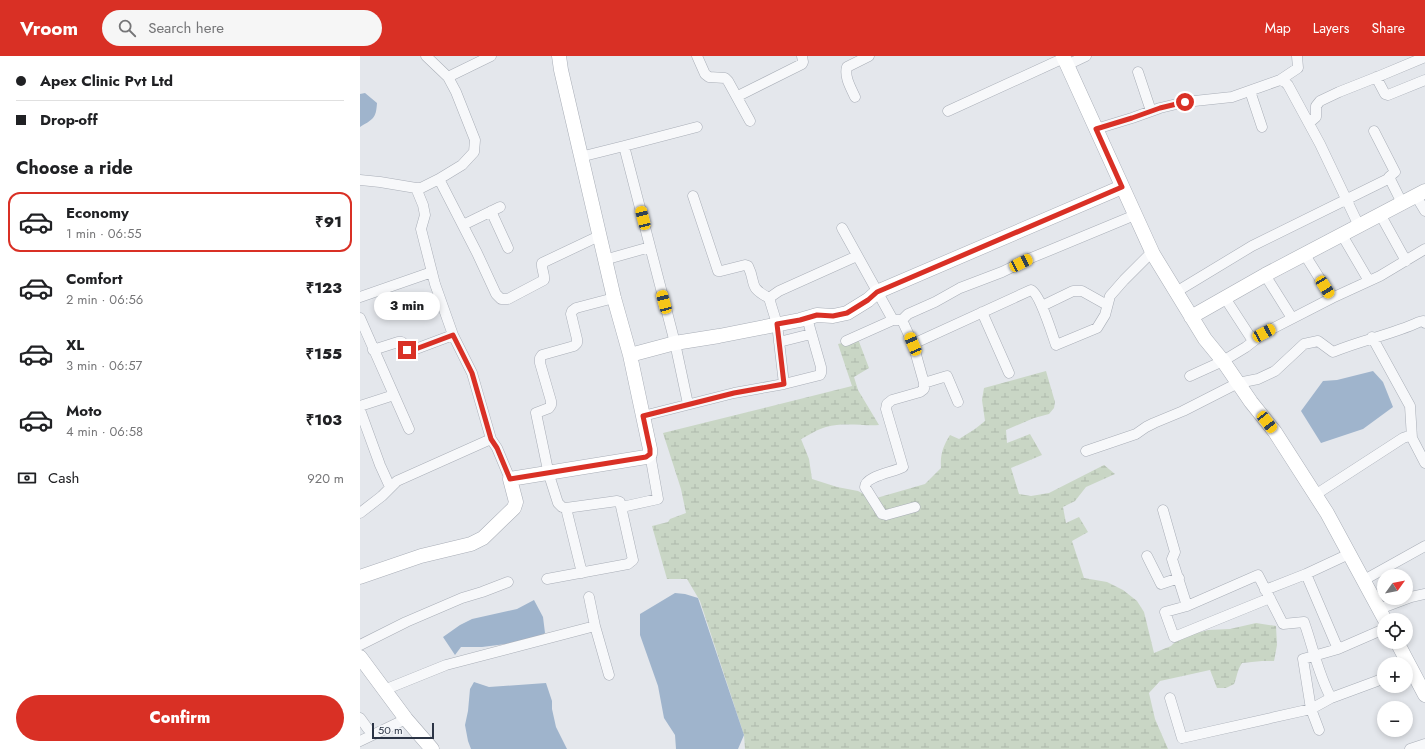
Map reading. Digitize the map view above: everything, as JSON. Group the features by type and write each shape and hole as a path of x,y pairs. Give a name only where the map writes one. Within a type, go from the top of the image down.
{"street":[{"path":"360,180 421,188 462,165 474,152 475,140 456,92 448,77 426,56"},
{"path":"448,77 491,56"},
{"path":"559,56 580,157 604,260 630,355 650,449 658,499 622,507"},
{"path":"697,56 709,77 725,78 738,96 750,121"},
{"path":"738,96 802,64 802,56"},
{"path":"855,97 846,75 847,67 869,56"},
{"path":"948,111 1065,60 1086,56"},
{"path":"1096,129 1151,111 1185,102 1232,97 1250,91 1280,80 1298,68 1297,56"},
{"path":"1309,123 1316,117 1316,106 1320,101 1425,57"},
{"path":"1065,60 1152,252 1205,338 1275,432 1327,513 1381,613"},
{"path":"1138,72 1151,111"},
{"path":"1376,77 1385,94 1388,95 1425,80"},
{"path":"1280,80 1288,85 1309,123 1359,226"},
{"path":"1250,91 1262,127"},
{"path":"580,157 697,127"},
{"path":"1176,292 1252,246 1390,178 1389,177 1395,172 1374,131"},
{"path":"624,146 675,343 688,404"},
{"path":"1390,178 1402,203"},
{"path":"439,179 496,294 501,299 508,299 544,280 545,277 541,267 542,263 599,236"},
{"path":"630,355 675,343 718,336 817,315 833,316 847,313 868,300 877,292 1122,187"},
{"path":"360,577 420,556 471,544 483,538 514,508 516,502 510,479 497,448 491,439 472,373 453,335 435,284 421,229 425,215 423,205 416,188"},
{"path":"1191,317 1265,275 1420,193 1425,211"},
{"path":"693,196 718,271 745,265 748,266 751,272 754,287 757,291 769,298 777,324 784,384"},
{"path":"463,225 495,209 508,248"},
{"path":"1380,214 1406,260"},
{"path":"846,341 898,320 960,288 1002,272 1031,258 1135,215"},
{"path":"842,228 877,292 898,320 913,344 924,383 924,388 920,392 892,400 887,404 886,409 904,467 877,476 867,482 865,484 865,488 882,514 886,515 915,507"},
{"path":"1342,235 1369,281"},
{"path":"604,260 650,247"},
{"path":"1190,376 1223,361 1264,333 1332,298 1380,276 1425,249"},
{"path":"913,344 1031,290 1036,293 1042,306 1056,345 1097,328 1105,315 1110,296 1152,252"},
{"path":"1304,255 1332,298"},
{"path":"769,298 779,291 857,256"},
{"path":"360,297 432,272"},
{"path":"1265,275 1292,318"},
{"path":"1042,306 1073,291 1082,291 1107,305"},
{"path":"547,579 628,564 633,560 620,502 617,501 566,508 562,507 558,503 549,473 536,413 549,408 551,405 540,363 540,358 542,355 574,346 577,343 571,314 572,311 576,308 614,298"},
{"path":"1225,298 1253,341"},
{"path":"982,312 1009,373"},
{"path":"360,318 409,429"},
{"path":"643,416 734,393 820,376 822,373 807,318"},
{"path":"1086,451 1136,434 1150,425 1183,411 1238,384 1258,379 1275,371 1304,344 1318,341 1333,352 1372,337 1392,333 1424,322"},
{"path":"779,342 811,334"},
{"path":"373,350 402,342 407,350 413,350 453,335"},
{"path":"1372,337 1410,406 1412,438 1425,463"},
{"path":"924,383 947,376 958,402"},
{"path":"360,406 394,395"},
{"path":"360,410 377,458 390,487"},
{"path":"1315,495 1403,438 1409,436 1412,438"},
{"path":"360,513 397,481 491,439"},
{"path":"510,479 646,457 650,454"},
{"path":"566,508 582,573"},
{"path":"1163,510 1175,552 1172,559 1187,606"},
{"path":"1364,580 1425,546"},
{"path":"1331,698 1321,678 1316,656 1304,622 1283,624 1267,594 1258,575 1187,606 1165,612 1174,637 1267,594 1348,554"},
{"path":"1147,556 1161,584 1178,578"},
{"path":"1306,574 1338,649"},
{"path":"360,645 406,622 462,598 508,582"},
{"path":"1385,613 1411,597 1425,594"},
{"path":"589,597 595,626 610,675"},
{"path":"384,690 446,665 595,626"},
{"path":"1319,730 1311,708 1303,659 1338,649 1377,632"},
{"path":"360,657 406,719 432,749"},
{"path":"1413,673 1425,694"},
{"path":"1170,698 1182,738 1311,708 1331,698 1377,681"},
{"path":"360,718 368,729"},
{"path":"360,741 406,719"},
{"path":"1410,749 1425,744"}],"green space":[{"path":"858,339 869,368 854,377 858,390 879,425 846,424 826,427 801,439 809,459 812,479 837,487 858,491 873,499 925,484 941,468 942,451 950,435 959,439 985,421 982,400 984,388 1046,371 1055,402 1054,408 1049,414 1034,418 1006,430 1007,443 1030,434 1042,455 1011,468 1019,494 1031,496 1049,493 1104,465 1115,474 1086,487 1075,501 1063,507 1066,523 1079,517 1088,532 1072,541 1084,578 1107,582 1123,590 1137,601 1144,612 1154,653 1171,646 1179,638 1208,630 1230,629 1256,623 1276,626 1277,645 1274,661 1242,663 1234,684 1226,688 1217,688 1210,670 1160,681 1149,693 1155,719 1168,749 745,749 744,735 700,601 687,579 667,579 652,526 668,522 670,519 686,513 681,489 663,433 852,386 838,344"}],"water":[{"path":"365,93 377,103 377,108 375,116 360,127 360,94"},
{"path":"1373,371 1383,382 1393,407 1363,429 1321,443 1301,411 1323,381 1337,380"},
{"path":"675,593 698,598 744,735 738,749 676,749 675,735 664,718 658,686 640,635 640,614"},
{"path":"534,600 543,617 545,633 537,640 482,647 461,647 455,655 443,637 460,625 472,619 517,609"},
{"path":"474,682 489,687 546,683 552,701 552,709 556,727 567,749 471,749 465,725 470,689"}],"route":[{"path":"407,350 413,350 453,335 472,373 491,439 497,448 510,479 646,457 650,454 650,449 643,416 734,393 784,384 777,324 817,315 833,316 847,313 868,300 877,292 1122,187 1096,129 1160,108 1185,102"}]}
